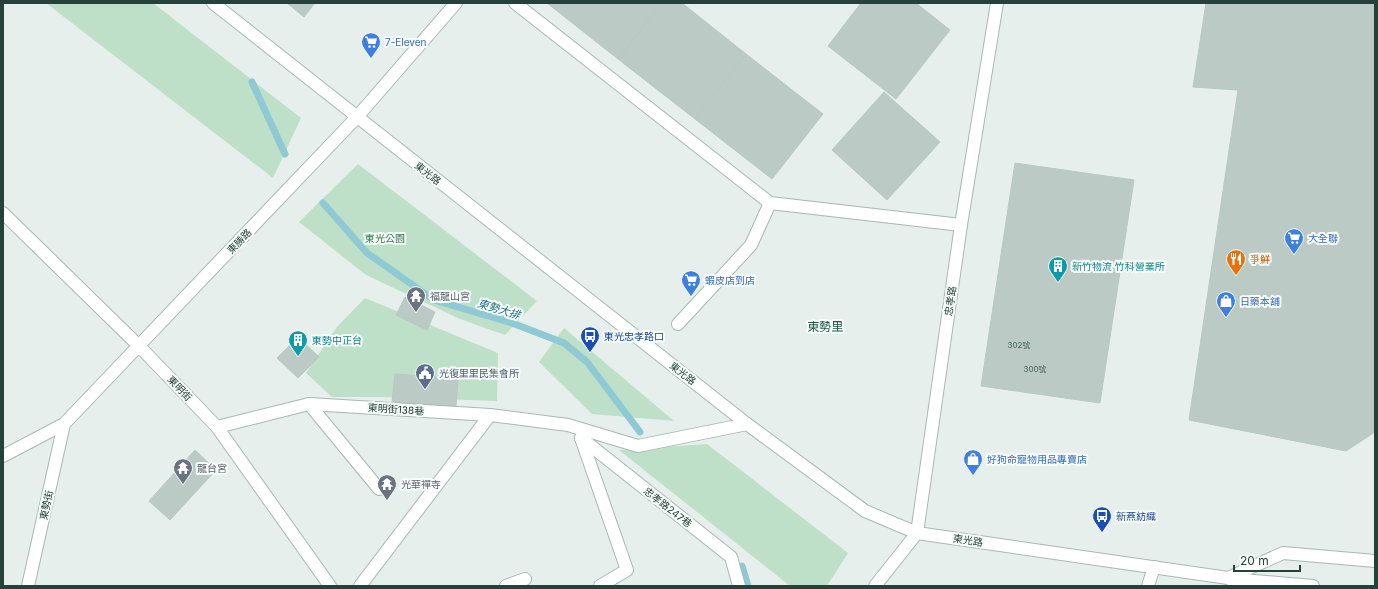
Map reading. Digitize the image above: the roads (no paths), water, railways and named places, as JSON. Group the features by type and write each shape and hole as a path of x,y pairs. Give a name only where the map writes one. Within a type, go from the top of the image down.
{"street":[{"name":"東光路","path":"213,3 747,424 865,511 917,533 1228,578 1241,586"},
{"name":"東勝路","path":"3,456 64,424 140,346 357,116 456,3"},
{"path":"515,3 770,203 961,225"},
{"name":"忠孝路","path":"917,533 961,225 997,3"},
{"path":"678,324 751,245 770,203"},
{"name":"東明街","path":"3,213 140,346 217,427 330,586"},
{"path":"310,404 379,489"},
{"name":"東明街138巷","path":"217,427 310,404 490,415 568,425 579,433 638,446 747,424"},
{"path":"360,586 490,415"},
{"name":"東勢街","path":"28,586 64,424"},
{"path":"579,433 627,570 600,586"},
{"name":"忠孝路247巷","path":"579,433 731,557 739,586"},
{"path":"875,586 917,533"},
{"path":"1228,578 1283,553 1375,561"},
{"path":"1148,586 1154,567"},
{"path":"1228,578 1313,586"},
{"path":"506,586 524,579"}],"waterway":[{"name":"東勢大排","path":"252,82 285,154"},
{"name":"東勢大排","path":"323,203 367,253 434,300 512,323 564,343 587,362 640,432"},
{"name":"東勢大排","path":"742,566 748,586"}],"place":[{"name":"7-Eleven","path":"371,59"},
{"name":"大全聯","path":"1294,255"},
{"name":"爭鮮","path":"1236,276"},
{"name":"新竹物流 竹科營業所","path":"1058,283"},
{"name":"蝦皮店到店","path":"691,297"},
{"name":"福龍山宮","path":"416,313"},
{"name":"日藥本舖","path":"1226,318"},
{"name":"東光忠孝路口","path":"590,353"},
{"name":"東勢中正台","path":"298,357"},
{"name":"光復里里民集會所","path":"425,390"},
{"name":"好狗命寵物用品專賣店","path":"973,476"},
{"name":"龍台宮","path":"183,485"},
{"name":"光華禪寺","path":"387,501"},
{"name":"新燕紡織","path":"1102,533"}],"district":[{"name":"東勢里","path":"825,326"}],"park label":[{"name":"東光公園","path":"385,238"}]}
